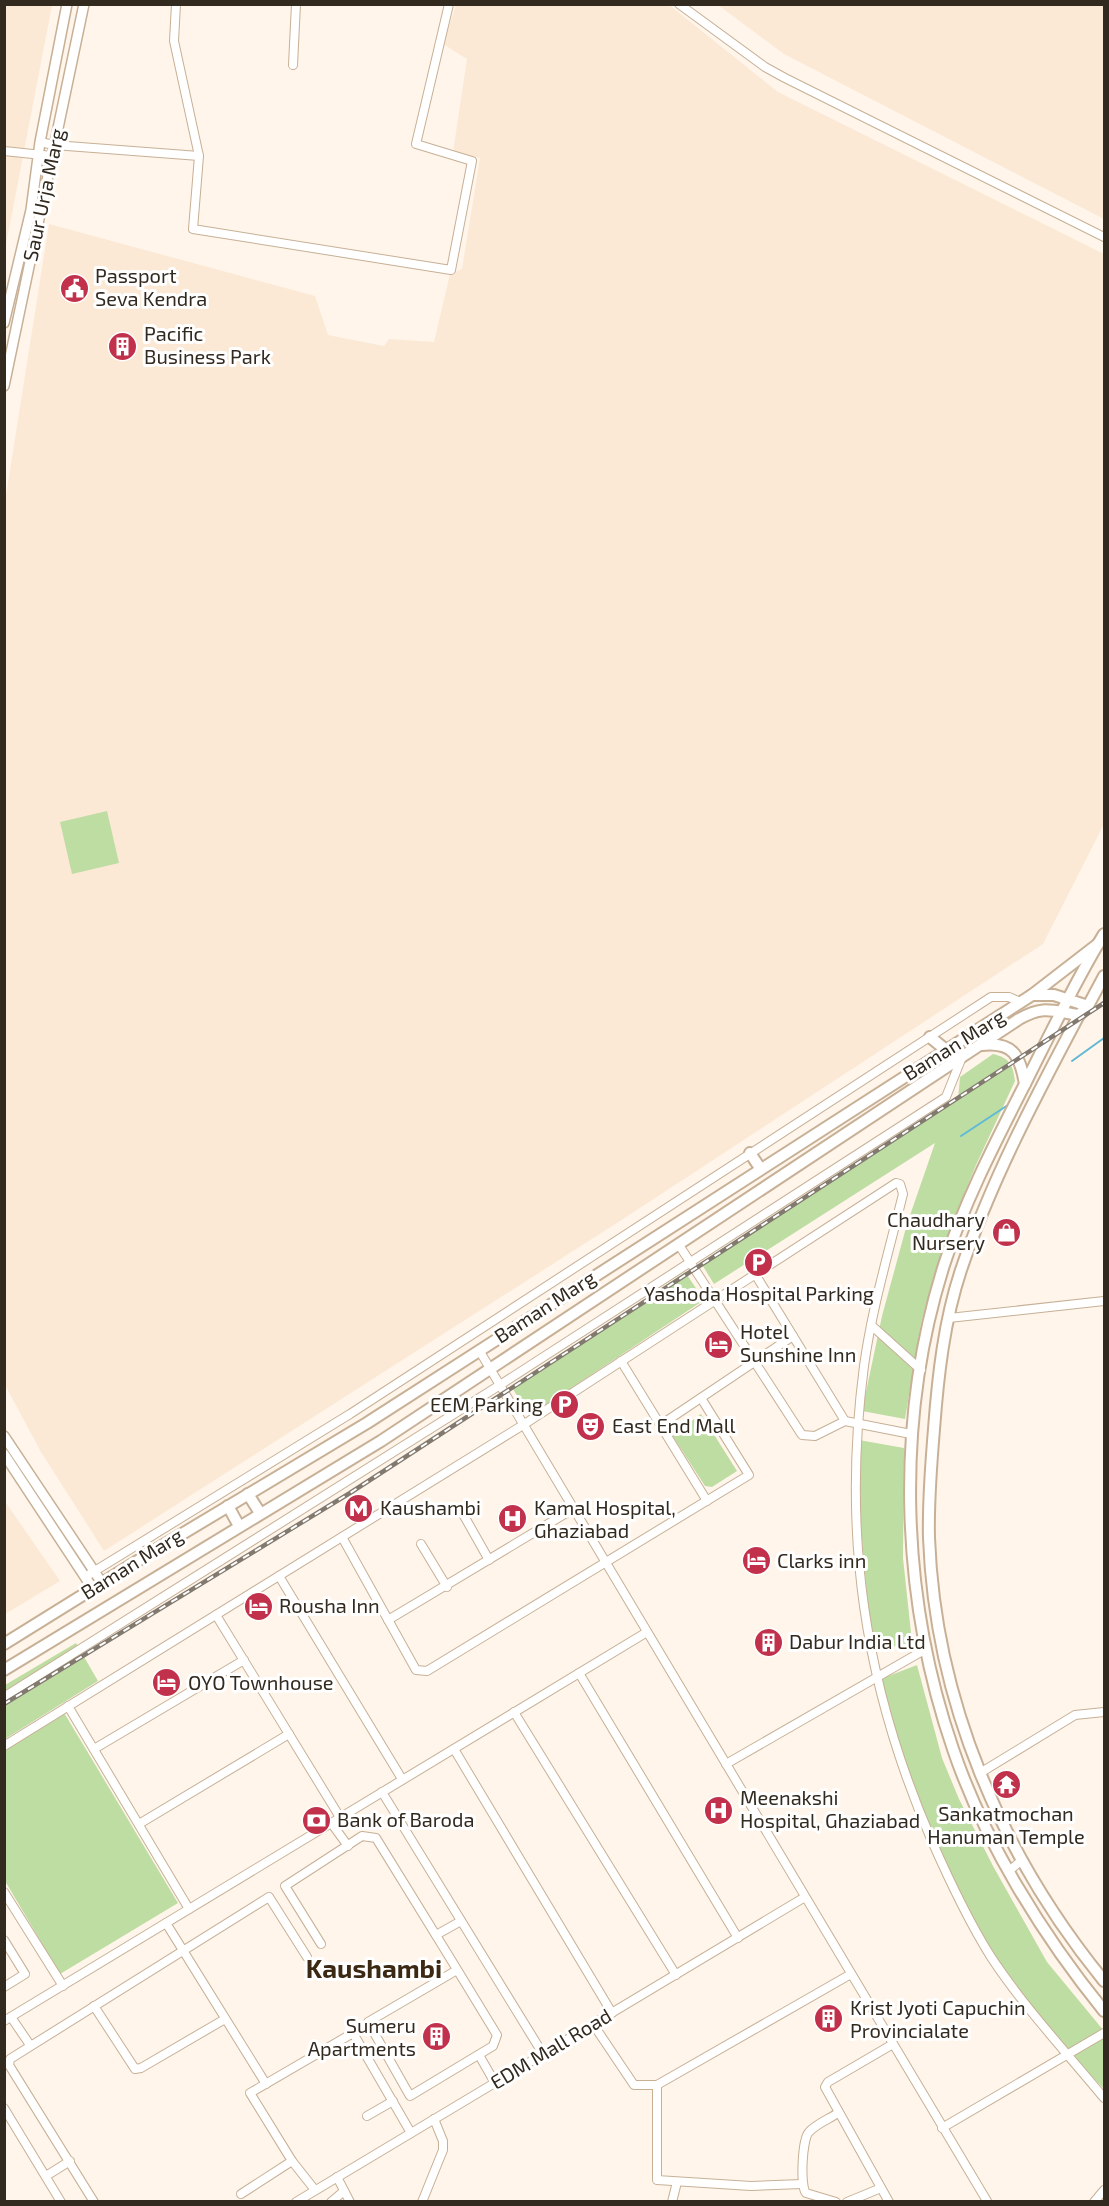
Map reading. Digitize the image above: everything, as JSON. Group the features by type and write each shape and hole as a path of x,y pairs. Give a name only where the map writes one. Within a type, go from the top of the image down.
{"main road":[{"path":"1104,934 987,1159 944,1266 921,1371 911,1434 911,1538 926,1649 953,1750 976,1804 1044,1931 1104,2011"},
{"name":"Baman Marg","path":"4,1644 367,1423 1032,995 1098,945"},
{"path":"1104,976 1088,1006 1079,1015 1009,1151 960,1272 949,1318 937,1392 930,1515 936,1609 951,1687 980,1773 1022,1860 1060,1924 1104,1981"},
{"path":"1032,995 1054,995 1088,1006"},
{"name":"Baman Marg","path":"4,1670 381,1441 1035,1010 1049,1008 1079,1015"},
{"path":"930,1037 946,1050"},
{"path":"980,1045 996,1044 1012,1050 1021,1066 1025,1084"},
{"path":"750,1153 760,1168"},
{"path":"713,1199 741,1204"},
{"path":"698,1208 709,1225"},
{"path":"248,1494 260,1514"},
{"path":"228,1506 239,1526"},
{"path":"911,1517 930,1515"}],"street":[{"name":"Saur Urja Marg","path":"4,323 31,210 40,142 67,4"},
{"name":"Saur Urja Marg","path":"4,386 84,4"},
{"path":"176,4 174,41 199,156 193,229 451,270 472,161 416,144 449,4"},
{"path":"293,65 296,4"},
{"path":"679,4 756,61 785,78 1104,237"},
{"path":"40,142 199,156"},
{"path":"4,151 52,156"},
{"path":"85,1576 350,1414 991,997 1009,998 1020,1002"},
{"path":"4,1697 500,1385 946,1096 963,1057"},
{"path":"4,1746 523,1425 892,1184 900,1184 903,1194 871,1325 855,1461 858,1555 876,1677 905,1778 955,1893 993,1959 1068,2056 1104,2098"},
{"path":"679,1245 802,1435 815,1436 845,1421 911,1434"},
{"path":"755,1274 845,1421"},
{"path":"949,1318 1104,1301"},
{"path":"871,1325 921,1371"},
{"path":"662,1424 793,1336"},
{"path":"479,1350 987,2201"},
{"path":"621,1361 662,1424 707,1501"},
{"path":"342,1537 416,1670 423,1672 749,1475 700,1398"},
{"path":"4,1437 94,1571 97,1586"},
{"path":"4,1454 85,1576 97,1586"},
{"path":"388,1620 447,1587 573,1509"},
{"path":"463,1514 489,1560"},
{"path":"421,1544 447,1587"},
{"path":"279,1576 402,1779"},
{"path":"216,1615 340,1819"},
{"path":"30,2045 8,2019 647,1632"},
{"path":"726,1764 926,1649"},
{"path":"94,1749 244,1660"},
{"path":"579,1673 738,1938"},
{"path":"68,1706 189,1909"},
{"path":"514,1712 676,1975"},
{"path":"980,1773 1075,1715 1104,1712"},
{"path":"139,1824 289,1734"},
{"path":"454,1749 612,2013"},
{"path":"382,1792 543,2054"},
{"path":"332,1824 348,1846"},
{"path":"321,1944 285,1886 362,1836 376,1839 436,1935 497,2035 494,2046 410,2096 368,2022 457,1970"},
{"path":"1010,1870 1022,1860"},
{"path":"4,1892 63,1986"},
{"path":"93,2202 70,2161 9,2065 13,2056 184,1952 269,1897 307,1957"},
{"name":"EDM Mall Road","path":"296,2202 805,1897"},
{"path":"436,1935 461,1921"},
{"path":"166,1923 266,2084"},
{"path":"4,1940 25,1974 5,1985"},
{"path":"593,2024 634,2085 657,2085 851,1974"},
{"path":"94,2006 135,2069 141,2068 225,2019"},
{"path":"315,2190 292,2161 250,2093 353,2033 411,2133"},
{"path":"942,2128 1104,2033"},
{"path":"889,2202 825,2089 828,2082 893,2044"},
{"path":"479,2055 495,2083"},
{"path":"657,2085 655,2178 658,2181 751,2186 802,2184"},
{"path":"367,2116 393,2101"},
{"path":"4,2108 61,2202"},
{"path":"836,2202 814,2199 806,2193 802,2184 806,2137 811,2130 837,2113"},
{"path":"422,2202 443,2145 434,2119"},
{"path":"46,2176 70,2161"},
{"path":"241,2194 292,2161"},
{"path":"337,2177 350,2202"},
{"path":"672,2202 677,2182"},
{"path":"847,2202 880,2188"},
{"path":"1094,2202 1104,2190"},
{"path":"331,2202 344,2191"}],"shaded area":[{"path":"668,4 778,92 1104,254 1104,824 1043,944 620,1221 104,1551 41,1452 5,1385 4,508 49,224 315,296 328,335 384,346 389,339 434,342 450,274 462,269 480,158 453,152 467,59 443,44 456,5"},
{"path":"5,5 52,5 5,250"},
{"path":"718,5 1104,5 1104,219 784,54"},
{"path":"4,1500 60,1581 5,1614 4,1614"}],"green space":[{"path":"107,811 119,863 72,874 60,822"},
{"path":"993,1054 1010,1063 1015,1081 976,1165 943,1247 921,1323 905,1419 862,1411 882,1316 907,1224 935,1143 714,1284 701,1263 958,1100 960,1077"},
{"path":"685,1272 704,1300 529,1416 513,1389"},
{"path":"701,1414 737,1471 712,1487 705,1486 672,1435"},
{"path":"859,1440 904,1448 903,1558 912,1642 872,1652 858,1494"},
{"path":"76,1643 98,1681 5,1739 5,1685"},
{"path":"917,1665 942,1758 959,1799 993,1866 1047,1962 1104,2031 1104,2089 1070,2055 1014,1988 954,1887 905,1776 878,1680"},
{"path":"63,1711 178,1903 60,1974 5,1881 5,1747"}],"waterway":[{"path":"1072,1061 1104,1038"},
{"path":"961,1136 1011,1103"}],"railway":[{"path":"4,1704 350,1493 1104,1003"}],"place":[{"name":"Passport Seva Kendra","path":"74,288"},
{"name":"Pacific Business Park","path":"123,346"},
{"name":"Chaudhary Nursery","path":"1006,1232"},
{"name":"Yashoda Hospital Parking","path":"759,1263"},
{"name":"Hotel Sunshine Inn","path":"719,1344"},
{"name":"EEM Parking","path":"564,1405"},
{"name":"East End Mall","path":"591,1426"},
{"name":"Kaushambi","path":"359,1508"},
{"name":"Kamal Hospital, Ghaziabad","path":"513,1519"},
{"name":"Clarks inn","path":"756,1561"},
{"name":"Rousha Inn","path":"258,1606"},
{"name":"Dabur India Ltd","path":"768,1642"},
{"name":"OYO Townhouse","path":"167,1683"},
{"name":"Sankatmochan Hanuman Temple","path":"1006,1784"},
{"name":"Meenakshi Hospital, Ghaziabad","path":"719,1810"},
{"name":"Bank of Baroda","path":"316,1820"},
{"name":"Krist Jyoti Capuchin Provincialate","path":"829,2019"},
{"name":"Sumeru Apartments","path":"437,2037"}],"district":[{"name":"Kaushambi","path":"374,1969"}]}
